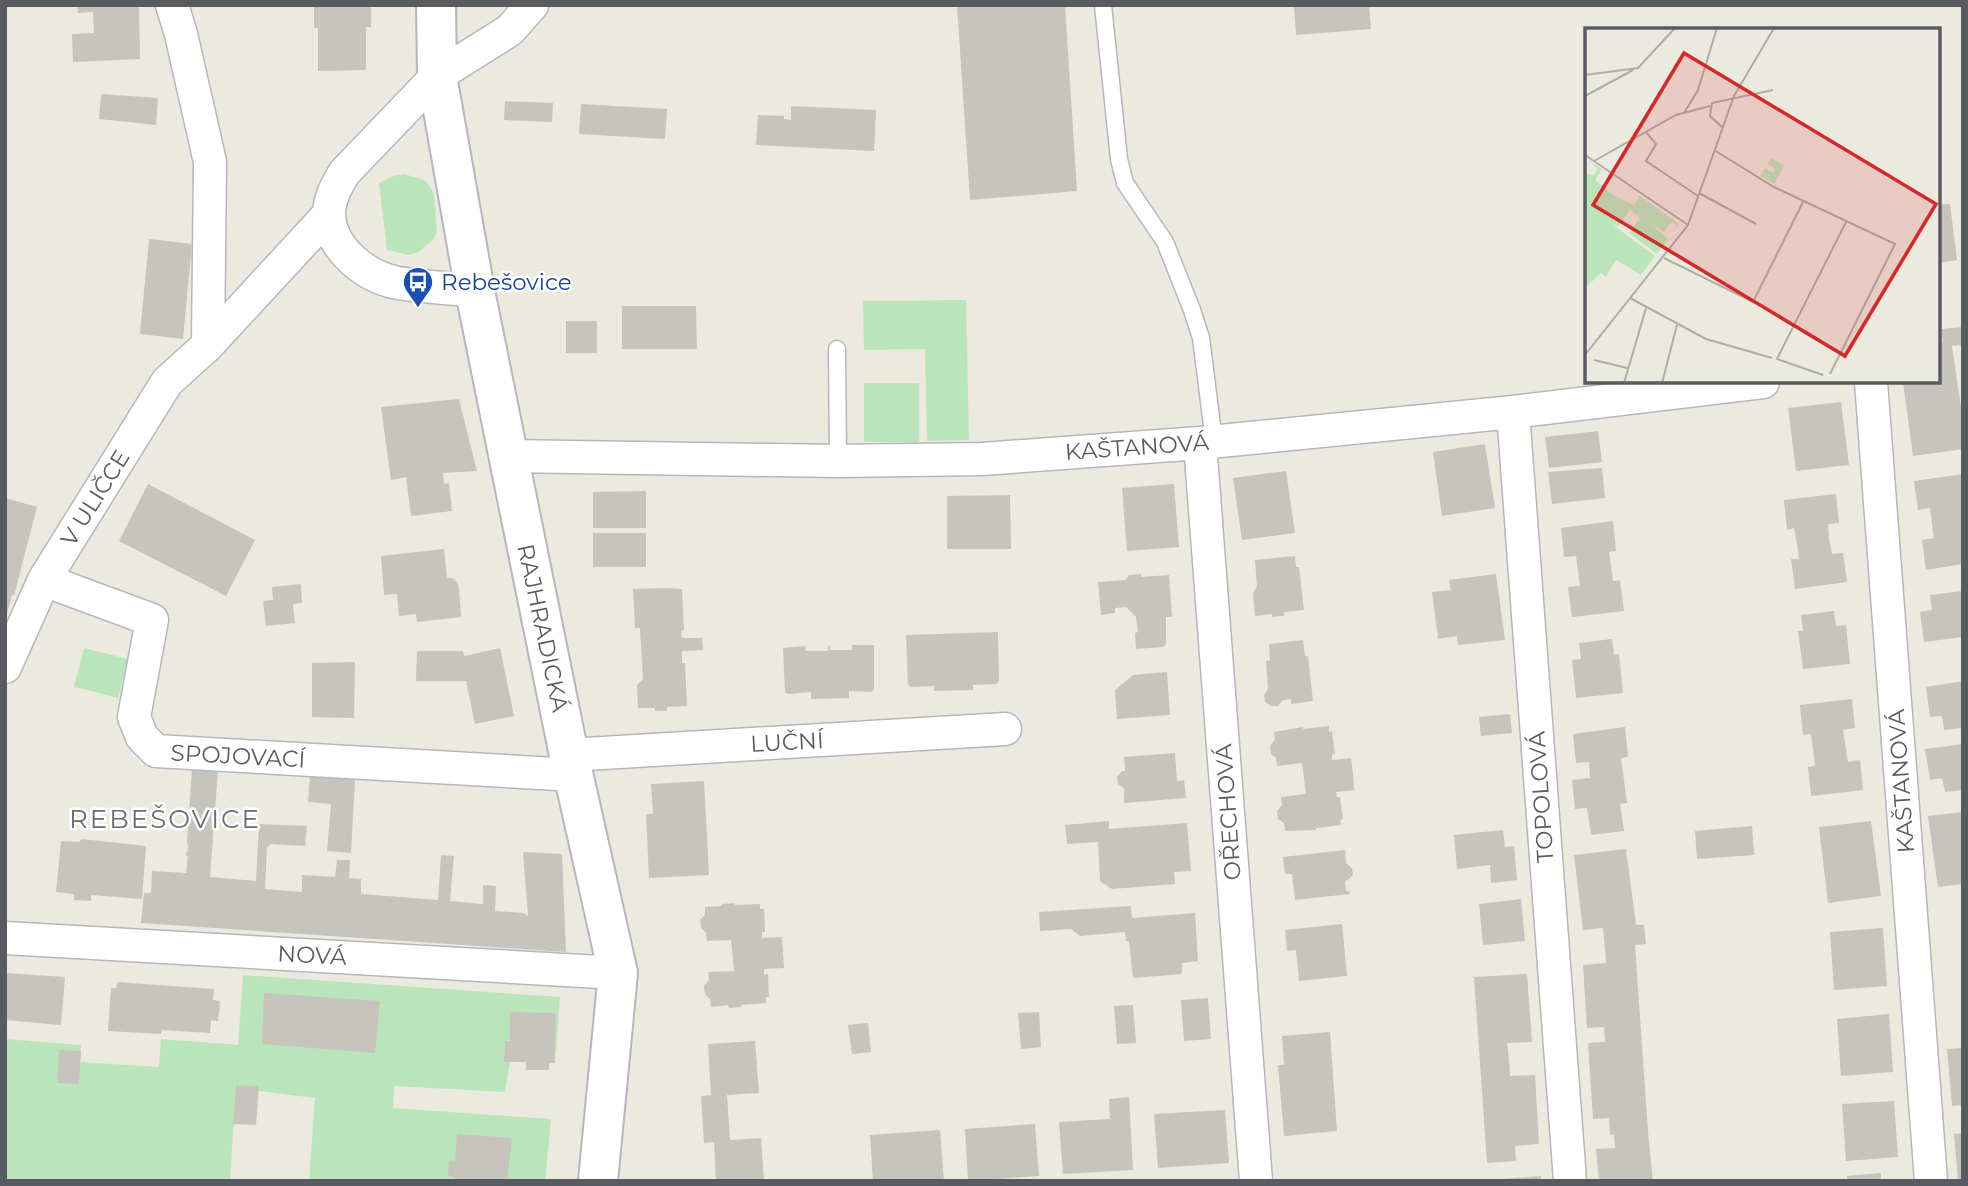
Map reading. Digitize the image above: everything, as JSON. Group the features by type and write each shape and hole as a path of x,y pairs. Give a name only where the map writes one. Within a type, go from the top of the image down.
{"street":[{"path":"172,5 210,162 208,345"},
{"name":"RAJHRADICKÁ","path":"436,5 437,76 475,291 572,765 618,973 598,1181"},
{"name":"V ULIČCE","path":"5,667 44,580 167,382 208,345 329,214 334,191 344,173 437,76 510,30 532,5"},
{"path":"329,214 335,237 349,256 367,271 396,282 475,291"},
{"name":"KAŠTANOVÁ","path":"508,456 838,461 982,459 1207,442 1513,412 1755,383"},
{"name":"KAŠTANOVÁ","path":"1871,383 1931,1181"},
{"name":"TOPOLOVÁ","path":"1513,412 1570,1181"},
{"name":"OŘECHOVÁ","path":"1207,442 1256,1181"},
{"name":"SPOJOVACÍ","path":"44,580 152,620 134,717 142,737 156,751 572,765"},
{"name":"LUČNÍ","path":"572,765 1005,729"},
{"name":"NOVÁ","path":"5,937 618,973"}],"lane":[{"path":"1103,5 1119,159 1125,183 1165,242 1201,338 1207,442"},
{"path":"837,349 838,461"}],"green space":[{"path":"404,174 425,180 434,194 437,232 433,240 418,252 409,255 387,250 379,183"},
{"path":"966,300 969,440 927,441 925,349 864,350 863,301"},
{"path":"864,383 919,383 919,442 864,442"},
{"path":"84,648 128,659 118,698 74,687"},
{"path":"243,975 560,997 555,1064 556,1013 511,1013 510,1041 505,1042 504,1062 510,1062 505,1092 394,1086 393,1108 551,1119 545,1181 309,1181 315,1098 259,1091 259,1086 236,1085 230,1181 5,1181 5,1039 81,1045 80,1062 159,1067 161,1039 238,1045"}],"building":[{"path":"77,5 139,5 140,59 73,62 72,34 94,33 93,12 78,13"},
{"path":"314,5 371,5 371,27 366,27 366,70 318,71 318,28 314,28"},
{"path":"957,5 1065,5 1077,191 970,200"},
{"path":"1294,5 1369,5 1371,29 1296,35"},
{"path":"101,94 158,98 156,125 99,119"},
{"path":"505,101 553,103 552,122 504,120"},
{"path":"581,104 667,109 665,139 579,134"},
{"path":"791,106 876,110 874,151 756,145 758,115 784,116 784,119 791,120"},
{"path":"1950,204 1957,260 1940,263 1940,205"},
{"path":"149,239 192,244 183,339 140,334"},
{"path":"622,306 696,306 697,349 622,349"},
{"path":"566,321 597,321 597,353 566,353"},
{"path":"1963,327 1963,345 1952,346 1963,421 1963,449 1913,456 1903,383 1940,383 1940,342 1943,342 1941,329"},
{"path":"459,399 477,471 443,473 444,484 449,483 452,511 411,516 406,477 391,480 381,407"},
{"path":"1841,402 1849,465 1796,471 1788,408"},
{"path":"1598,431 1602,462 1549,468 1545,437"},
{"path":"1485,444 1495,508 1442,516 1433,452"},
{"path":"1602,468 1605,498 1552,504 1548,472"},
{"path":"1286,471 1295,533 1242,540 1233,478"},
{"path":"1963,474 1963,564 1926,570 1922,540 1934,538 1930,508 1918,510 1914,481"},
{"path":"148,484 255,540 226,596 119,541"},
{"path":"1174,484 1179,547 1127,551 1122,488"},
{"path":"646,491 646,528 593,528 593,492"},
{"path":"1836,494 1839,523 1828,524 1829,539 1832,554 1843,553 1847,582 1795,589 1791,559 1799,559 1794,528 1787,530 1784,500"},
{"path":"1010,495 1011,549 947,549 947,496"},
{"path":"5,498 37,507 6,617"},
{"path":"1613,521 1616,551 1609,552 1613,581 1620,580 1624,611 1572,617 1568,587 1580,586 1576,556 1564,557 1561,528"},
{"path":"593,533 646,533 646,567 593,567"},
{"path":"444,549 447,578 457,582 459,588 461,617 417,622 416,614 399,616 397,594 384,595 381,556"},
{"path":"1295,556 1296,567 1299,567 1304,610 1284,612 1284,616 1255,616 1255,560"},
{"path":"1141,574 1141,577 1169,575 1172,617 1166,617 1166,644 1163,647 1136,649 1136,617 1126,607 1115,608 1115,613 1101,615 1098,582 1126,580 1129,575"},
{"path":"1496,574 1505,640 1458,645 1457,636 1438,639 1432,592 1451,590 1449,580"},
{"path":"301,584 302,603 293,604 295,623 266,626 263,601 273,600 272,587"},
{"path":"633,589 682,589 682,638 702,638 703,650 682,651 687,706 655,711 655,708 638,708 637,685 643,679 640,628 635,628"},
{"path":"1963,591 1963,637 1924,642 1920,612 1932,610 1930,595"},
{"path":"1834,611 1836,626 1846,625 1850,664 1803,669 1798,631 1803,631 1801,615"},
{"path":"998,632 999,681 996,684 973,685 973,690 934,691 934,686 911,687 908,684 906,635"},
{"path":"1612,639 1614,655 1619,654 1623,693 1576,698 1572,660 1581,659 1579,643"},
{"path":"1303,640 1305,656 1308,656 1313,701 1291,704 1291,699 1283,700 1278,706 1271,706 1265,702 1264,695 1268,689 1266,661 1270,660 1269,644"},
{"path":"828,645 830,650 852,650 852,645 874,645 872,692 849,691 849,698 811,699 811,692 785,692 783,648 805,646 806,651 828,651"},
{"path":"500,648 514,716 475,724 466,681 416,681 417,651 463,651 464,656"},
{"path":"355,662 354,718 312,717 312,663"},
{"path":"1167,672 1170,715 1117,719 1115,690 1133,675"},
{"path":"1963,681 1963,728 1944,730 1942,716 1930,717 1926,687"},
{"path":"1852,699 1855,728 1843,730 1848,762 1860,760 1863,790 1811,796 1808,767 1815,766 1811,734 1803,735 1800,705"},
{"path":"1510,714 1512,733 1481,736 1479,717"},
{"path":"1329,726 1335,754 1332,755 1332,760 1351,758 1353,774 1354,790 1336,792 1337,797 1340,797 1343,819 1340,820 1341,825 1316,830 1285,831 1277,811 1282,805 1281,797 1306,794 1302,763 1277,766 1270,746 1275,740 1274,732"},
{"path":"1625,727 1628,757 1621,758 1627,803 1620,804 1624,831 1591,835 1587,808 1575,809 1572,780 1590,778 1589,762 1576,763 1573,734"},
{"path":"1963,744 1963,790 1945,792 1942,778 1930,780 1925,749"},
{"path":"1175,753 1177,781 1184,780 1186,798 1124,803 1124,788 1118,784 1117,777 1125,771 1124,757"},
{"path":"192,768 218,770 210,877 256,881 259,824 307,826 305,846 271,844 267,847 265,889 302,892 302,875 335,877 337,860 350,860 349,878 361,879 361,894 438,900 441,855 454,856 450,901 483,904 483,885 496,886 495,911 523,913 528,916 523,852 562,854 566,952 141,923 144,893 151,893 152,871 186,873"},
{"path":"310,776 355,779 351,853 327,851 331,804 308,802"},
{"path":"704,781 709,875 649,878 646,814 653,814 651,784"},
{"path":"1963,812 1963,884 1938,887 1928,816"},
{"path":"1109,821 1109,829 1187,823 1191,871 1174,872 1175,884 1112,889 1100,881 1098,842 1067,844 1065,825"},
{"path":"1871,821 1881,896 1828,903 1819,827"},
{"path":"1752,826 1754,855 1697,859 1695,831"},
{"path":"1503,830 1505,847 1514,846 1517,880 1491,883 1490,865 1457,869 1454,835"},
{"path":"82,839 146,846 142,899 91,895 91,901 74,900 74,894 56,892 61,841 79,842"},
{"path":"1626,849 1636,925 1644,925 1646,944 1635,945 1653,1181 1599,1181 1596,1149 1615,1148 1614,1134 1610,1135 1609,1118 1593,1119 1588,1043 1605,1042 1604,1027 1587,1028 1583,965 1606,963 1605,948 1603,928 1583,930 1574,855"},
{"path":"1345,850 1346,863 1352,868 1353,875 1345,881 1346,891 1350,894 1295,900 1292,874 1285,874 1283,857"},
{"path":"1521,899 1525,941 1483,945 1479,904"},
{"path":"735,903 760,904 760,909 764,909 765,932 762,932 762,938 782,937 784,968 764,969 764,975 768,974 769,997 766,997 766,1003 729,1008 728,1005 711,1007 704,986 709,980 708,972 734,971 731,940 707,941 700,920 705,915 705,907"},
{"path":"1131,906 1132,918 1195,913 1198,961 1182,963 1182,974 1133,978 1129,941 1126,941 1125,932 1080,936 1071,929 1040,931 1039,912"},
{"path":"1342,924 1347,976 1299,981 1296,950 1287,951 1285,930"},
{"path":"1883,928 1887,986 1834,990 1830,932"},
{"path":"5,973 65,977 61,1025 5,1020"},
{"path":"1527,974 1532,1042 1507,1043 1510,1076 1535,1075 1539,1144 1515,1146 1516,1161 1487,1163 1474,977"},
{"path":"117,982 214,989 213,1000 220,1001 218,1021 211,1020 210,1033 108,1031 111,988 116,988"},
{"path":"264,993 380,1001 375,1053 262,1044"},
{"path":"1208,998 1211,1039 1184,1041 1181,1000"},
{"path":"1133,1005 1136,1043 1117,1044 1114,1006"},
{"path":"510,1012 556,1013 554,1063 549,1063 549,1070 526,1070 526,1062 504,1062 505,1041 510,1041"},
{"path":"1039,1012 1041,1047 1021,1049 1018,1013"},
{"path":"1889,1014 1893,1072 1841,1076 1837,1019"},
{"path":"868,1023 871,1052 852,1054 848,1025"},
{"path":"1330,1032 1337,1131 1284,1136 1278,1065 1284,1065 1282,1036"},
{"path":"755,1041 759,1093 727,1095 730,1140 761,1138 764,1181 716,1181 714,1142 704,1143 701,1096 711,1095 708,1044"},
{"path":"1963,1048 1963,1105 1952,1106 1947,1049"},
{"path":"59,1050 81,1051 79,1084 57,1083"},
{"path":"236,1085 259,1086 256,1125 233,1124"},
{"path":"1129,1097 1133,1170 1063,1174 1059,1122 1110,1119 1109,1099"},
{"path":"1894,1101 1898,1157 1846,1161 1842,1104"},
{"path":"1225,1110 1229,1163 1158,1168 1154,1114"},
{"path":"1035,1124 1039,1176 968,1181 965,1129"},
{"path":"940,1130 944,1181 873,1181 870,1135"},
{"path":"1963,1133 1963,1181 1958,1181 1954,1134"},
{"path":"457,1134 512,1138 507,1181 454,1181 454,1177 448,1176 449,1160 455,1161"},
{"path":"1881,1173 1881,1181 1847,1181 1847,1176"},
{"path":"1541,1176 1541,1181 1501,1181 1501,1179"}],"place":[{"name":"Rebešovice","path":"418,309"}],"district":[{"name":"REBEŠOVICE","path":"165,819"}]}
